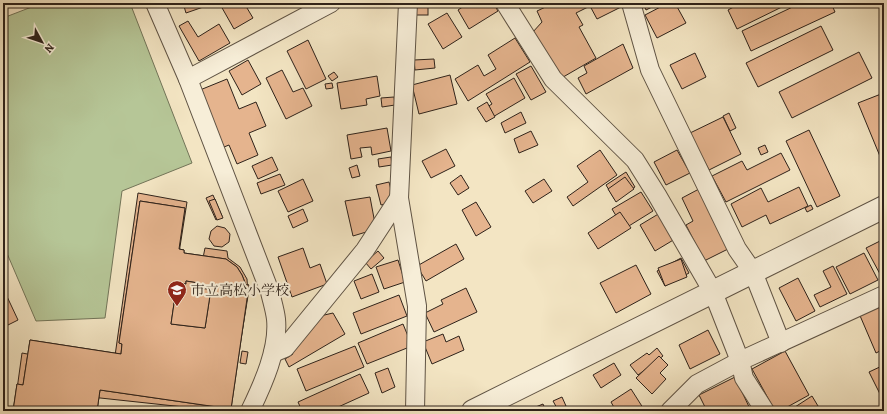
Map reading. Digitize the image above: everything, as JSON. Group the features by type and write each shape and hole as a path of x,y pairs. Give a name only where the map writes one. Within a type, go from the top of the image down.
{"street":[{"path":"155,3 188,79 270,292 276,319 276,343 263,384 250,411"},
{"path":"188,79 331,3"},
{"path":"408,3 398,198 417,306 415,411"},
{"path":"505,3 553,79 635,160 713,292 740,362 744,378 765,411"},
{"path":"631,3 650,70 737,249 753,272 781,343"},
{"path":"273,353 285,348 366,250 398,198"},
{"path":"473,411 884,207"},
{"path":"670,411 697,384 740,362 884,295"}],"green space":[{"path":"42,3 130,3 192,163 122,191 105,318 36,321 3,244 3,18"}],"building":[{"path":"183,3 208,3 209,5 186,13"},
{"path":"227,3 244,3 253,18 234,29 221,6"},
{"path":"415,3 428,3 428,15 415,15"},
{"path":"462,3 493,3 498,11 469,29 458,10 464,6"},
{"path":"554,3 627,4 597,19 590,6 576,13 583,25 579,27 596,58 558,80 532,33 542,22 537,11"},
{"path":"643,3 660,3 646,10"},
{"path":"668,3 675,3 686,23 657,38 645,15"},
{"path":"741,3 790,3 737,29 728,10"},
{"path":"801,3 831,3 835,12 751,51 742,31"},
{"path":"447,13 462,37 443,49 428,24"},
{"path":"188,21 198,37 219,24 230,43 199,61 179,26"},
{"path":"821,26 833,50 758,87 746,63"},
{"path":"515,38 530,62 468,101 455,79 478,65 484,76 496,69 488,55"},
{"path":"308,40 326,79 306,89 287,51"},
{"path":"623,44 633,68 586,94 578,78 587,73 584,66"},
{"path":"859,52 872,78 792,118 779,92"},
{"path":"695,53 706,77 682,89 670,65"},
{"path":"434,59 435,68 415,70 414,60"},
{"path":"248,60 261,84 242,95 229,71"},
{"path":"531,66 546,92 531,100 516,74"},
{"path":"282,70 293,92 303,88 312,106 286,119 266,78"},
{"path":"334,72 338,77 332,81 328,76"},
{"path":"450,75 457,104 419,114 412,85"},
{"path":"377,76 380,96 366,99 367,105 341,109 337,83"},
{"path":"514,78 525,98 486,121 480,111 492,104 486,94"},
{"path":"227,79 239,109 256,102 266,126 249,133 258,155 237,164 229,145 224,147 200,90"},
{"path":"332,83 333,88 326,89 325,84"},
{"path":"881,94 884,101 884,166 858,103"},
{"path":"394,97 395,105 382,107 381,98"},
{"path":"487,102 495,117 486,122 477,108"},
{"path":"521,112 526,123 505,133 501,123"},
{"path":"729,113 736,128 730,131 723,116"},
{"path":"723,117 741,154 709,170 690,133"},
{"path":"387,128 391,151 372,155 371,147 360,148 362,157 351,159 347,135"},
{"path":"809,130 840,196 817,207 786,141"},
{"path":"531,131 538,145 519,153 514,139"},
{"path":"765,145 768,152 761,155 758,148"},
{"path":"446,149 455,166 431,178 422,161"},
{"path":"600,150 617,175 573,206 567,197 588,182 577,166"},
{"path":"677,150 690,173 666,185 654,162"},
{"path":"781,153 790,170 726,202 712,176 742,161 747,170"},
{"path":"272,157 278,170 258,179 252,166"},
{"path":"391,157 392,165 379,167 378,159"},
{"path":"357,165 360,176 352,178 349,168"},
{"path":"626,172 635,187 615,200 606,185"},
{"path":"280,174 285,185 261,194 257,183"},
{"path":"461,175 469,188 458,195 450,183"},
{"path":"625,177 634,189 616,202 608,189"},
{"path":"303,179 313,201 288,212 278,191"},
{"path":"544,179 552,191 533,203 525,191"},
{"path":"389,182 394,202 381,205 376,185"},
{"path":"799,187 808,206 770,224 766,215 742,227 731,204 761,188 768,202"},
{"path":"699,189 728,249 704,261 686,225 693,221 682,198"},
{"path":"641,192 653,211 624,229 612,209"},
{"path":"138,193 187,202 179,253 203,258 205,248 227,251 228,258 240,267 247,279 248,296 229,411 91,397 89,411 14,411 22,353 113,370"},
{"path":"213,195 222,216 216,220 206,198"},
{"path":"370,197 376,229 353,236 345,201"},
{"path":"215,199 223,218 217,220 209,201"},
{"path":"140,201 185,208 179,249 184,250 184,253 226,259 237,267 246,285 249,285 231,409 100,390 97,411 13,411 17,384 23,385 30,340 121,354 122,344 119,343"},
{"path":"140,201 185,208 179,249 184,250 184,253 226,259 237,267 246,285 249,285 231,409 100,390 97,411 13,411 17,384 23,385 30,340 121,354 122,344 119,343"},
{"path":"476,202 491,227 476,236 462,210"},
{"path":"811,205 813,209 807,212 805,208"},
{"path":"303,209 308,221 293,228 288,216"},
{"path":"620,212 631,228 598,249 588,233"},
{"path":"660,213 675,239 655,251 640,225"},
{"path":"217,226 225,228 230,234 229,242 222,247 214,246 209,239 211,231"},
{"path":"884,239 884,272 880,274 866,248"},
{"path":"456,244 464,259 426,281 417,266"},
{"path":"303,248 310,268 320,264 327,284 292,297 278,257"},
{"path":"378,251 384,258 371,269 365,262"},
{"path":"864,253 878,280 850,294 836,267"},
{"path":"681,258 689,273 665,286 657,271"},
{"path":"681,259 687,277 665,286 658,268"},
{"path":"398,260 405,282 384,289 376,267"},
{"path":"636,265 651,294 616,313 600,283"},
{"path":"833,266 847,294 820,307 814,295 831,287 823,271"},
{"path":"372,274 379,292 361,299 354,281"},
{"path":"798,278 815,311 796,321 779,288"},
{"path":"186,281 198,283 197,288 211,289 205,328 171,324 177,283 186,284"},
{"path":"186,281 198,283 197,288 211,289 205,328 171,324 177,283 186,284"},
{"path":"3,288 18,320 4,327 3,325"},
{"path":"466,288 477,312 434,332 425,313 443,304 441,300"},
{"path":"399,295 407,316 361,334 353,313"},
{"path":"884,300 884,349 876,353 858,311"},
{"path":"333,313 345,334 289,367 285,359 293,354 291,351 320,316"},
{"path":"403,324 412,346 367,364 358,343"},
{"path":"708,330 720,354 690,369 679,345"},
{"path":"443,334 446,342 459,336 464,350 432,364 423,342"},
{"path":"355,346 364,367 306,391 297,369"},
{"path":"657,348 663,356 638,375 630,365 647,353 649,355"},
{"path":"242,351 248,352 246,364 240,363"},
{"path":"785,351 809,395 780,411 775,411 752,369"},
{"path":"659,356 668,365 660,373 666,379 652,394 636,378"},
{"path":"614,363 621,375 601,388 593,375"},
{"path":"884,365 884,392 880,394 869,372"},
{"path":"388,368 395,387 382,393 375,373"},
{"path":"360,374 369,393 336,408 338,411 302,411 298,402"},
{"path":"735,377 751,411 707,411 699,395"},
{"path":"631,389 645,411 616,411 611,402"},
{"path":"812,396 821,411 797,411 795,407"},
{"path":"562,397 566,406 558,410 553,401"},
{"path":"543,404 546,411 526,411"}],"place":[{"name":"市立高松小学校","path":"177,307"}]}
